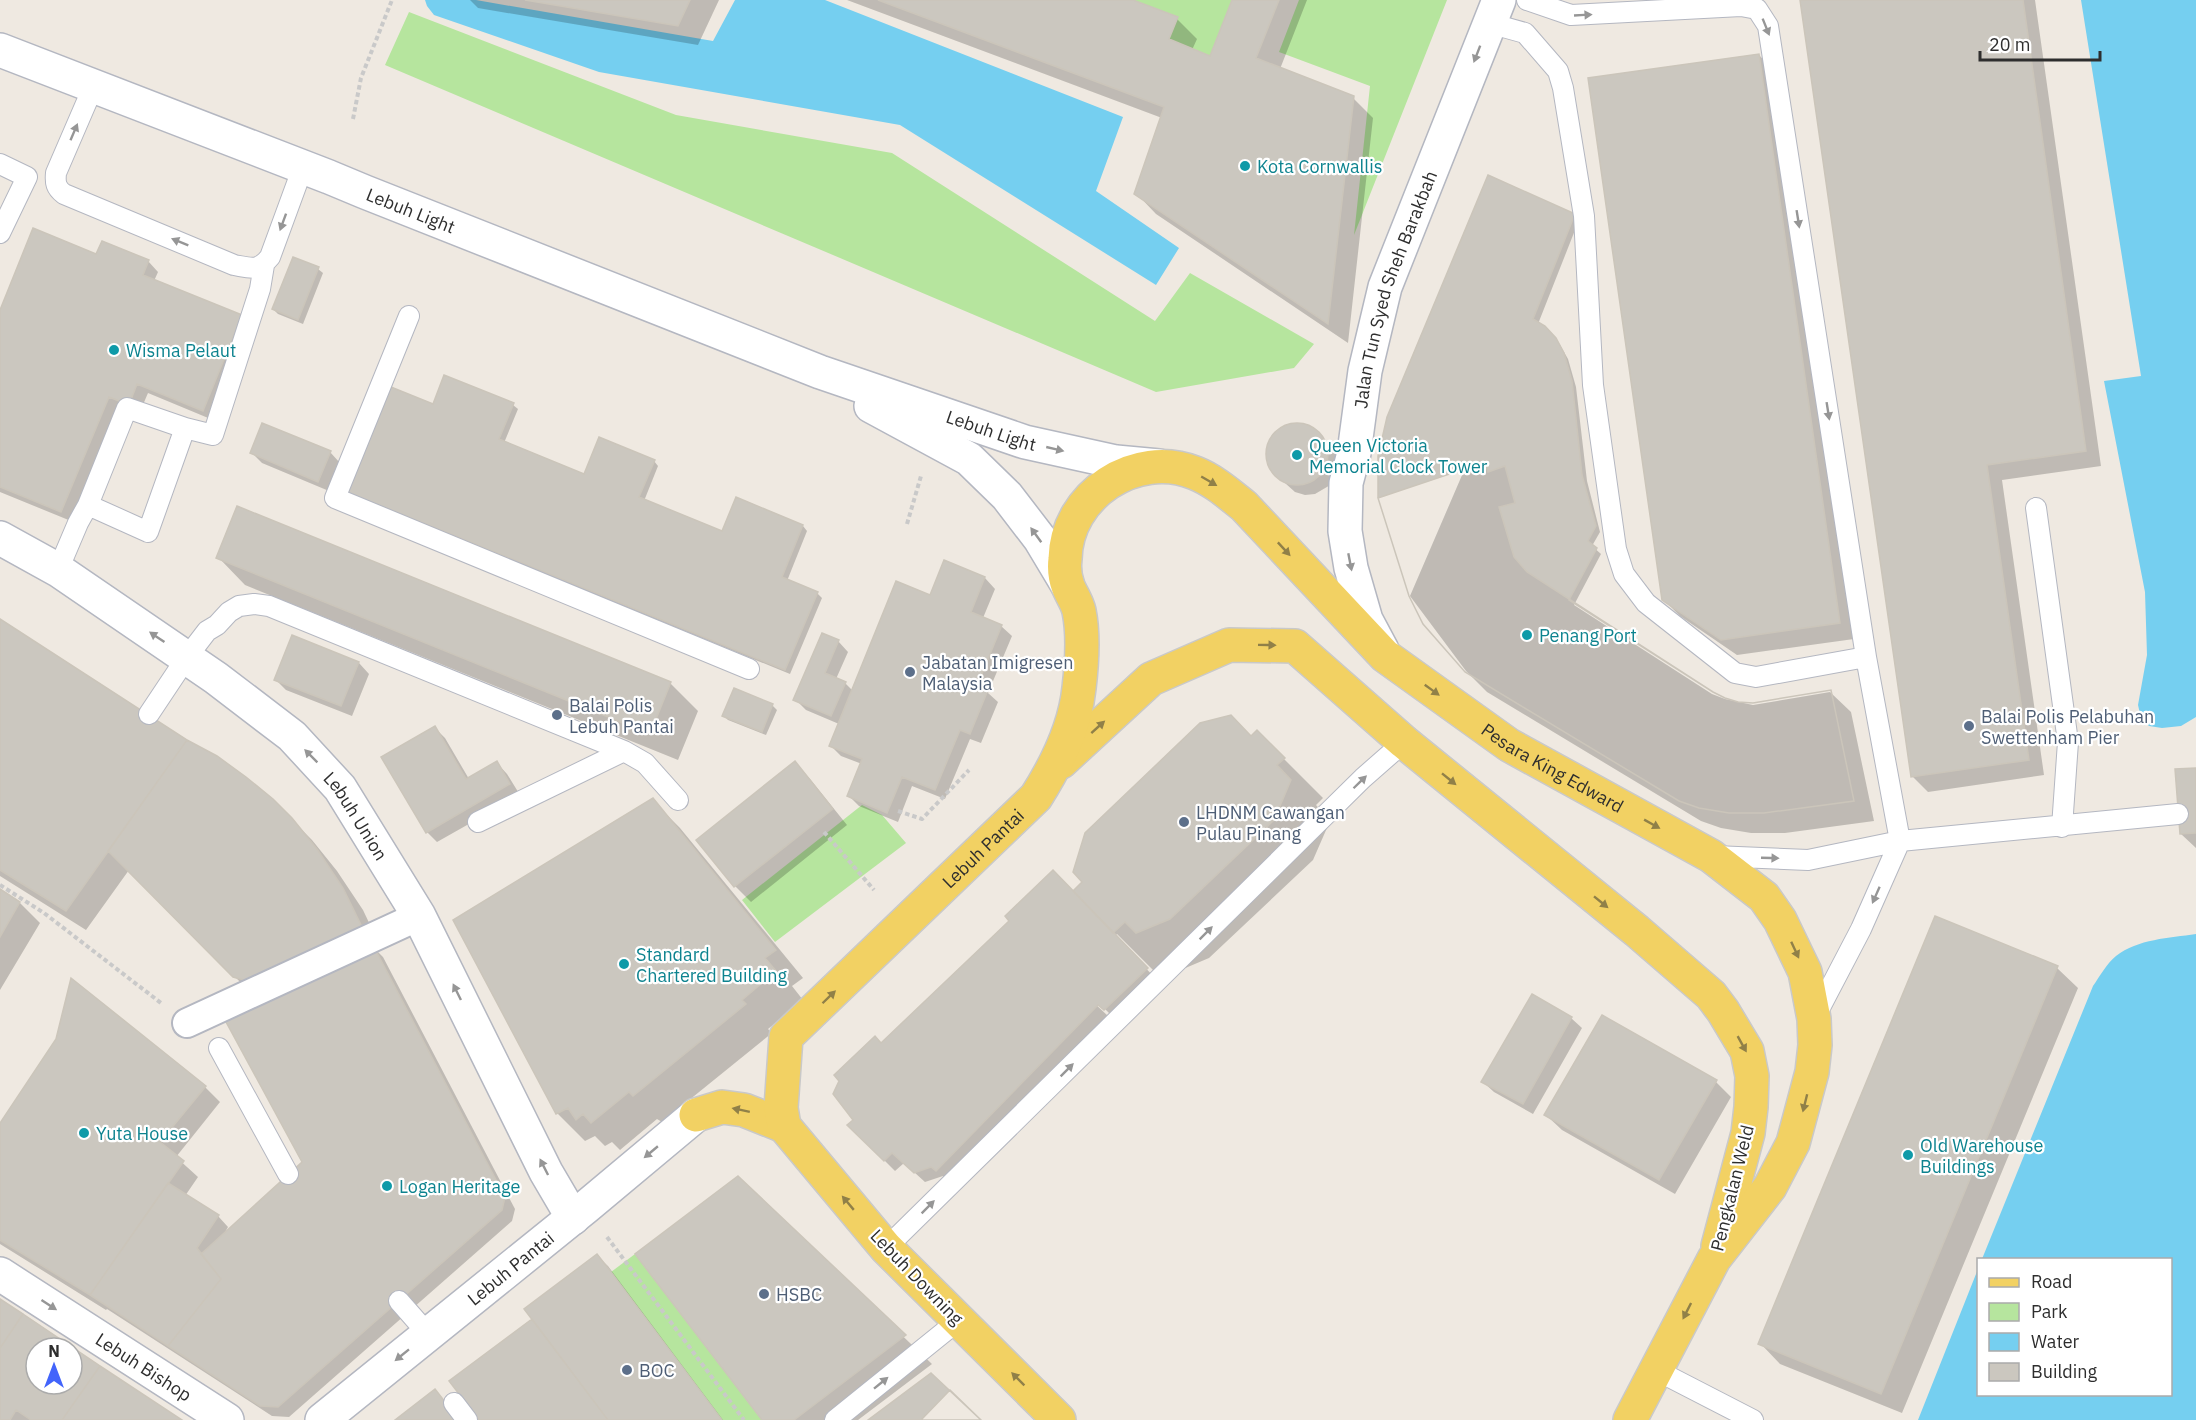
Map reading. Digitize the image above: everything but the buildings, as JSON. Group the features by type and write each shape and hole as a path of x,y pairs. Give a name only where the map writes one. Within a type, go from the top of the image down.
{"main road":[{"name":"Pesara King Edward","path":"1168,466 1195,473 1244,506 1385,656 1509,745 1711,856 1764,897 1780,920 1805,972 1815,1032"},
{"name":"Lebuh Pantai","path":"784,1126 781,1108 786,1037 1036,797 1055,767 1070,729 1079,690 1082,650 1065,558 1069,533 1080,510 1096,490 1118,476 1142,468 1168,466"},
{"path":"1055,767 1151,679 1229,645 1295,646 1404,742"},
{"name":"Pengkalan Weld","path":"1404,742 1637,931 1711,995 1723,1011 1746,1051 1752,1076 1749,1133 1714,1259"},
{"name":"Pengkalan Weld","path":"1714,1259 1770,1187 1793,1143 1812,1072 1815,1032"},
{"name":"Lebuh Downing","path":"696,1115 722,1107 744,1110 784,1126 886,1248 1059,1420"},
{"path":"1630,1420 1714,1259"}],"street":[{"name":"Jalan Tun Syed Sheh Barakbah","path":"1385,656 1366,620 1351,568 1345,531 1346,483 1354,453 1365,372 1385,287 1494,11"},
{"name":"Lebuh Light","path":"0,50 303,167 820,372 1025,442 1116,462 1168,466"},
{"name":"Lebuh Light","path":"820,372 868,405 969,459 1013,505 1040,539 1073,597"},
{"name":"Lebuh Union","path":"0,538 58,570 187,657 292,736 340,788 419,916 546,1172 579,1212"},
{"path":"187,1023 419,916"},
{"name":"Lebuh Pantai","path":"321,1420 696,1115"},
{"name":"Lebuh Bishop","path":"0,1274 227,1420"}],"lane":[{"path":"1527,0 1571,15 1741,6 1757,9 1768,26 1866,657 1900,841 1815,1032"},
{"path":"1494,11 1524,33 1558,71 1563,88 1584,216 1593,385 1616,549 1624,574 1646,603 1735,673 1756,676 1866,657"},
{"path":"94,85 56,173 55,181 58,189 64,194 234,265 256,269 264,265 270,257 303,167"},
{"path":"0,164 27,177 0,232"},
{"path":"58,570 78,523 88,506 127,408 213,435 260,289 264,265"},
{"path":"409,316 336,498 749,669"},
{"path":"88,506 148,532 185,428"},
{"path":"2036,508 2068,742 2062,827"},
{"path":"149,714 207,631 217,626 229,612 239,606 254,604 269,606 624,752 645,764 678,800"},
{"path":"886,1248 1363,778 1404,742"},
{"path":"478,822 624,752"},
{"path":"1711,856 1808,860 1900,841 2178,814"},
{"path":"219,1048 288,1174"},
{"path":"399,1301 428,1334"},
{"path":"835,1420 959,1320"},
{"path":"1656,1370 1753,1420"},
{"path":"454,1403 467,1420"}],"path":[{"path":"353,119 361,78 392,0"},
{"path":"907,524 921,475"},
{"path":"898,811 922,819 969,770"},
{"path":"824,832 874,890"},
{"path":"0,885 44,913 187,1023"},
{"path":"579,1212 744,1420"}],"green space":[{"path":"1133,0 1232,0 1210,56 1169,39 1177,17"},
{"path":"1299,0 1447,0 1354,235 1370,86 1279,52"},
{"path":"409,12 676,115 892,153 1155,321 1190,273 1314,344 1294,368 1156,392 385,65"},
{"path":"862,805 882,815 906,843 775,942 742,900"},
{"path":"635,1254 762,1420 722,1420 611,1272"}],"water":[{"path":"425,0 476,0 713,41 735,0 825,0 1123,117 1096,191 1179,248 1156,285 900,125 599,72 434,15"},
{"path":"2081,0 2196,0 2196,717 2181,726 2162,728 2149,726 2141,718 2138,705 2147,655 2145,592 2104,381 2141,376"},
{"path":"2196,934 2196,1420 1918,1420 1977,1272 1977,1396 2172,1396 2172,1258 1982,1258 2093,986 2116,956 2134,946 2154,940"}],"place":[{"name":"Kota Cornwallis","path":"1245,166"},
{"name":"Wisma Pelaut","path":"114,350"},
{"name":"Queen Victoria Memorial Clock Tower","path":"1297,455"},
{"name":"Penang Port","path":"1527,635"},
{"name":"Jabatan Imigresen Malaysia","path":"910,672"},
{"name":"Balai Polis Lebuh Pantai","path":"557,715"},
{"name":"Balai Polis Pelabuhan Swettenham Pier","path":"1969,726"},
{"name":"LHDNM Cawangan Pulau Pinang","path":"1184,822"},
{"name":"Standard Chartered Building","path":"624,964"},
{"name":"Yuta House","path":"84,1133"},
{"name":"Old Warehouse Buildings","path":"1908,1155"},
{"name":"Logan Heritage","path":"387,1186"},
{"name":"HSBC","path":"764,1294"},
{"name":"BOC","path":"627,1370"}]}
